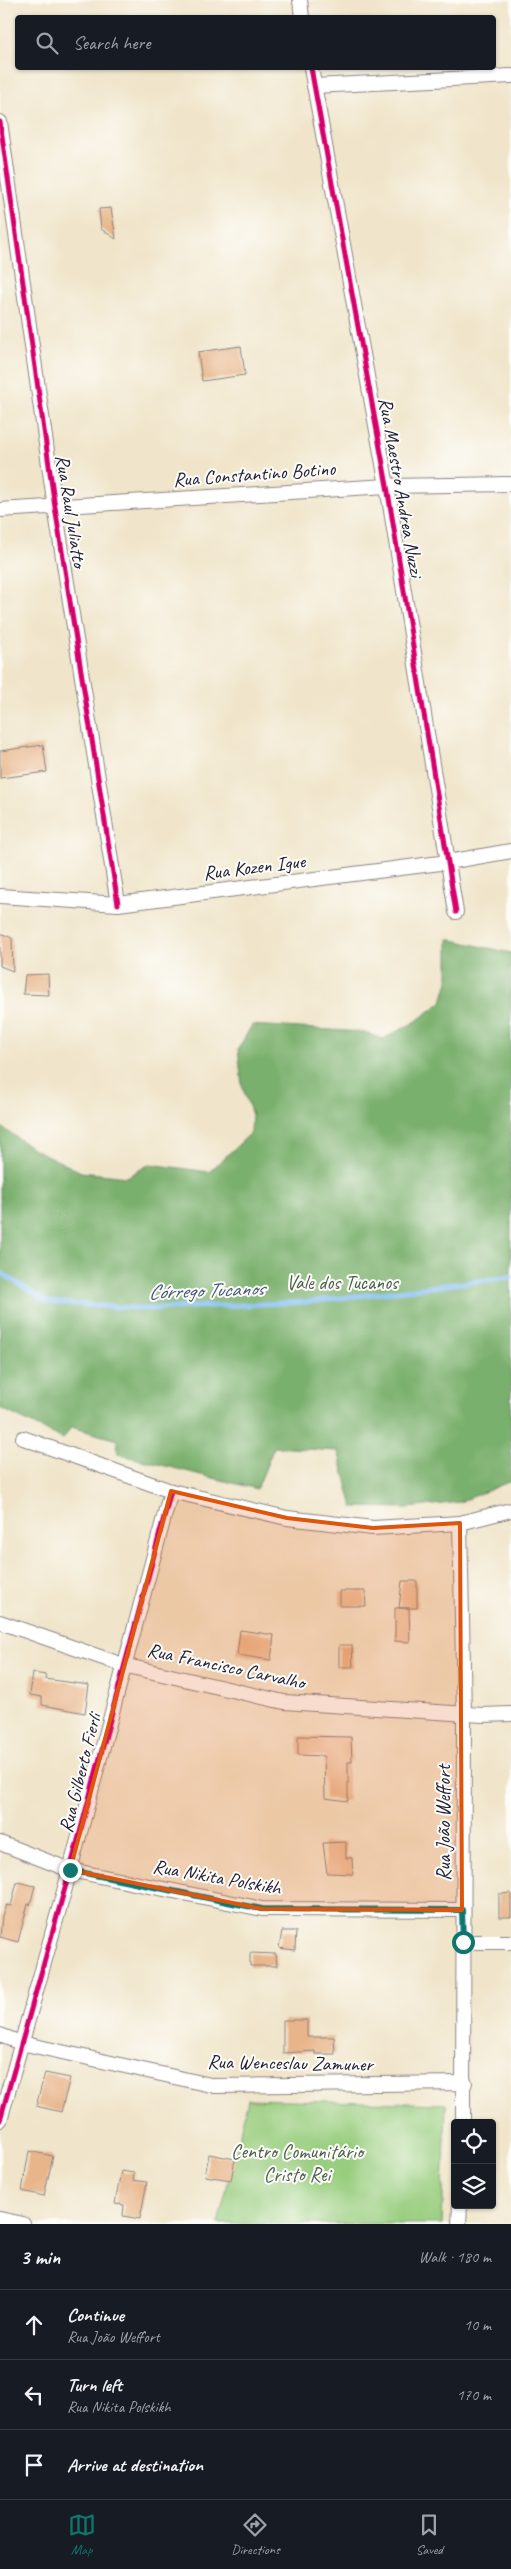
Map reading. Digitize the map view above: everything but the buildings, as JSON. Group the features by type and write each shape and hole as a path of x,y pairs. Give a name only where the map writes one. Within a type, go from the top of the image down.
{"street":[{"path":"300,0 302,15"},
{"name":"Rua Maestro Andrea Nuzzi","path":"310,70 387,486 456,912"},
{"path":"314,86 511,76"},
{"name":"Rua Raul Juliatto","path":"0,122 55,507 118,904"},
{"name":"Rua Constantino Botino","path":"0,510 387,486 511,484"},
{"name":"Rua Kozen Igue","path":"0,896 118,904 448,862 511,851"},
{"path":"23,1438 171,1491 287,1518 373,1528 460,1523 511,1510"},
{"name":"Rua Gilberto Fierli","path":"0,2120 70,1870 123,1665 171,1491"},
{"name":"Rua João Weffort","path":"460,1523 464,1714 462,1910 465,2083 463,2119"},
{"name":"Rua Francisco Carvalho","path":"0,1622 123,1665 284,1702 464,1714 511,1714"},
{"name":"Rua Nikita Polskikh","path":"0,1844 70,1870 262,1909 462,1910"},
{"path":"463,1942 511,1942"},
{"name":"Rua Wenceslau Zamuner","path":"0,2035 22,2043 215,2086 465,2083"},
{"path":"459,2224 460,2209"},
{"path":"0,2219 23,2224"}],"highlighted area":[{"path":"171,1491 287,1518 373,1528 460,1523 462,1910 262,1909 70,1870"}],"green space":[{"name":"Vale dos Tucanos","path":"448,939 511,953 511,1481 460,1502 408,1508 353,1507 338,1451 274,1447 257,1489 118,1454 117,1440 71,1427 63,1439 0,1408 0,1126 32,1148 81,1172 127,1177 150,1164 209,1172 251,1133 252,1115 242,1086 238,1049 252,1025 363,1032 383,1039 415,1022 442,1002 448,981"},
{"name":"Centro Comunitário Cristo Rei","path":"248,2099 446,2104 442,2224 218,2224"}],"waterway":[{"name":"Córrego Tucanos","path":"0,1272 47,1302 146,1309 308,1302 511,1277"}],"cycle path":[{"path":"311,70 387,486 456,912"},
{"path":"0,122 55,507 118,904"},
{"path":"0,2120 70,1870 171,1491"}],"route":[{"path":"70,1870 262,1909 462,1910 463,1942"}]}
